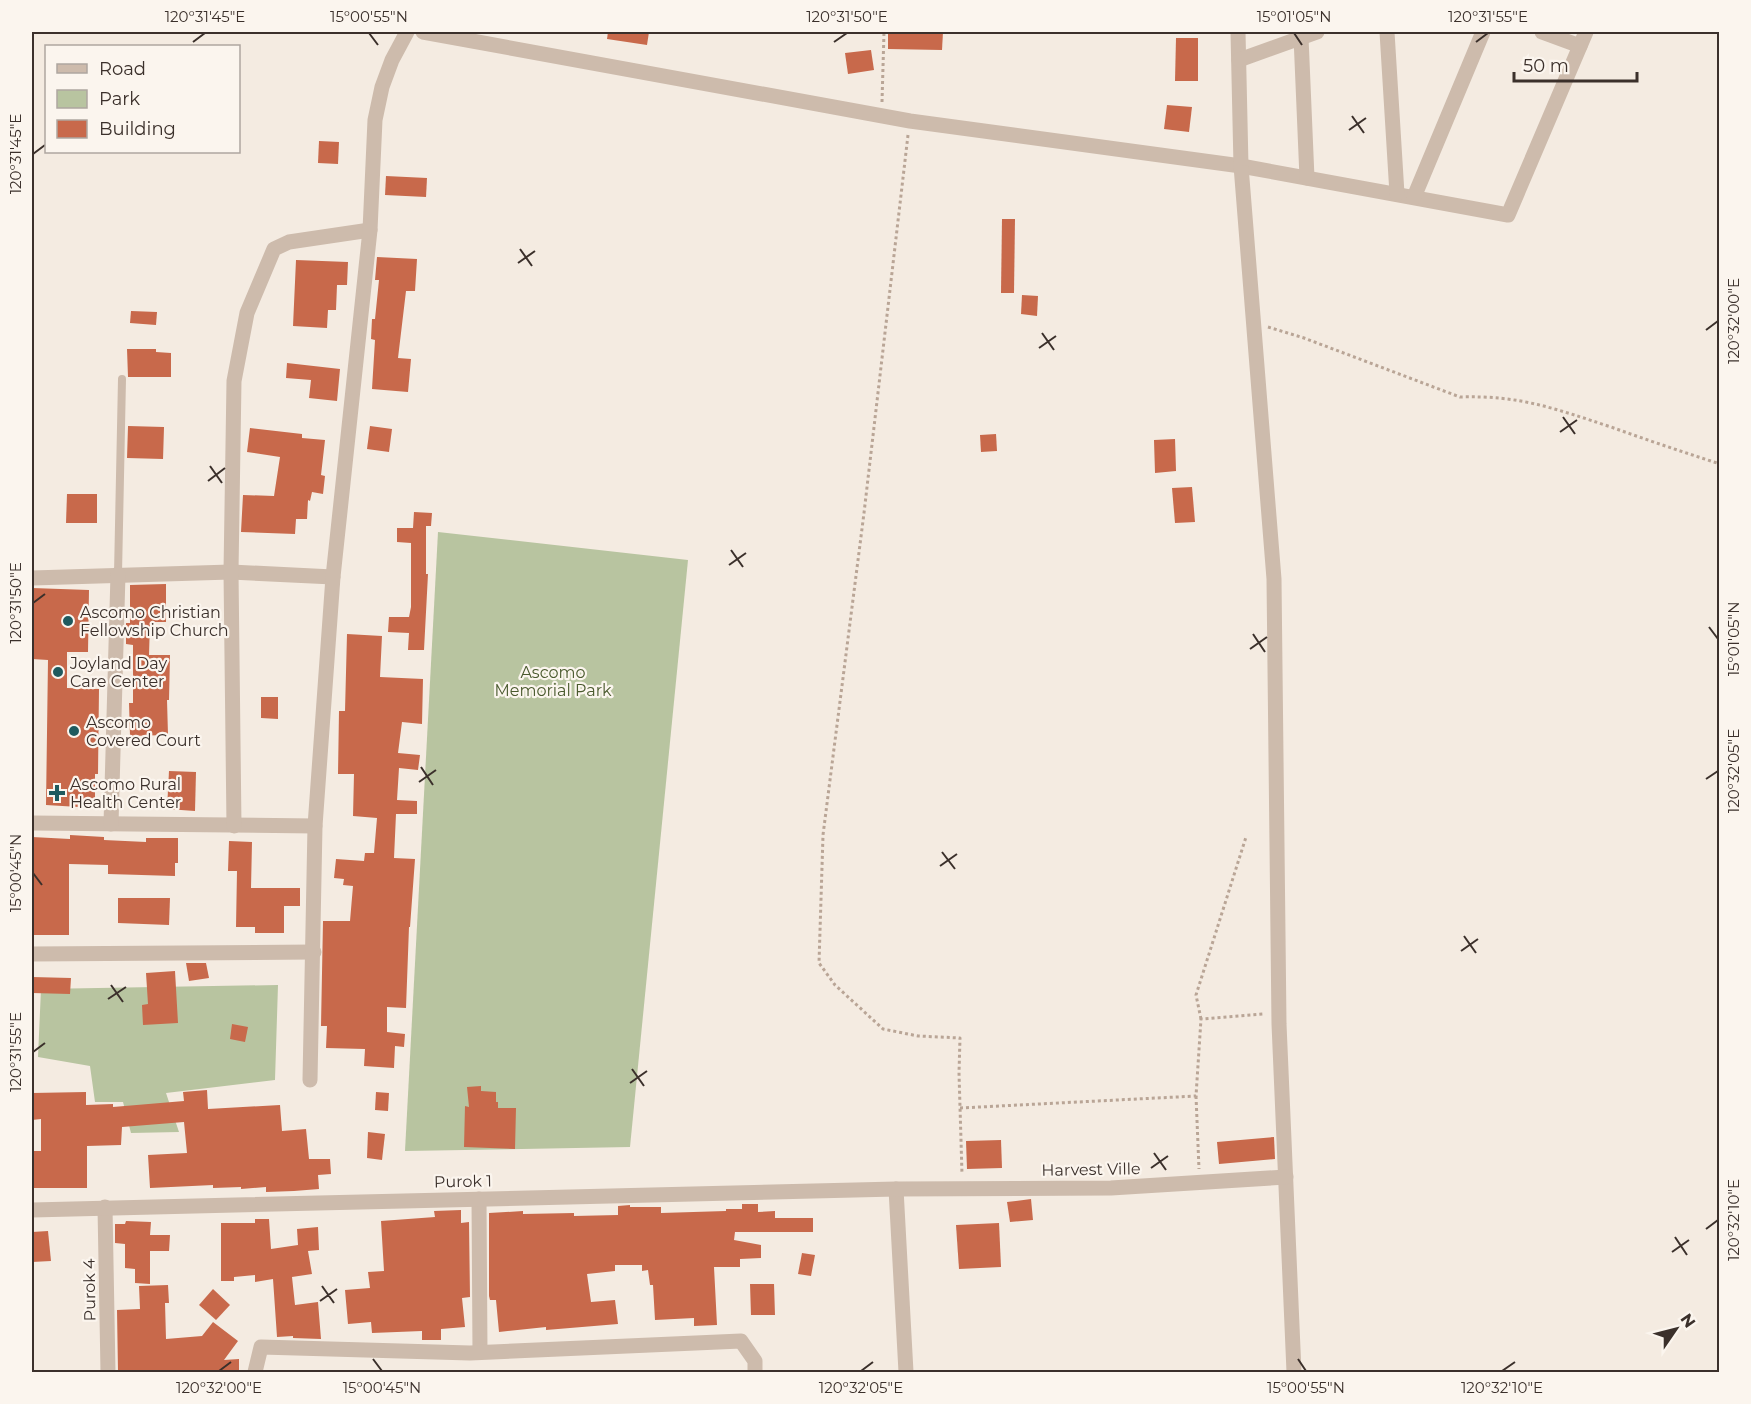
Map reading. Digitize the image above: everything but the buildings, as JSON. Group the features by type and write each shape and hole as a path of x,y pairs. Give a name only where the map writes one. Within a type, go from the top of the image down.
{"street":[{"path":"310,1080 315,826 333,577 370,230 375,120 381,87 407,32"},
{"path":"423,32 910,121 1241,166 1508,215 1586,32"},
{"path":"1238,32 1241,166 1274,579 1279,1013 1294,1372"},
{"path":"1239,60 1317,32"},
{"path":"1387,32 1397,194"},
{"path":"1414,197 1483,32"},
{"path":"1542,32 1580,46"},
{"path":"1301,37 1307,178"},
{"path":"234,825 231,573 234,381 247,313 274,249 289,242 370,230"},
{"path":"32,578 118,574 231,573 333,577"},
{"path":"111,824 118,574"},
{"path":"32,823 315,826"},
{"path":"32,954 314,952"},
{"name":"Harvest Ville","path":"896,1189 1112,1188 1286,1177"},
{"path":"896,1189 906,1372"},
{"name":"Purok 1","path":"32,1210 896,1189"},
{"path":"479,1199 480,1352"},
{"name":"Purok 4","path":"105,1207 108,1372"},
{"path":"255,1372 261,1347 480,1352 741,1341 754,1361 755,1372"}],"lane":[{"path":"118,574 122,379"}],"path":[{"path":"881,116 884,32"},
{"path":"910,121 823,835 819,963 835,985 883,1029 918,1036 960,1038 962,1188"},
{"path":"1253,322 1304,338 1460,397 1514,398 1546,405 1719,464"},
{"path":"1200,1183 1196,1096 1201,1019 1196,995 1246,837"},
{"path":"1201,1019 1279,1013"},
{"path":"960,1108 1196,1096"}],"green space":[{"name":"Ascomo Memorial Park","path":"438,532 688,560 630,1147 405,1151"},
{"path":"278,985 275,1080 166,1093 179,1132 131,1133 123,1102 95,1102 90,1066 38,1057 41,989"}],"place":[{"name":"Ascomo Christian Fellowship Church","path":"68,621"},
{"name":"Joyland Day Care Center","path":"58,672"},
{"name":"Ascomo Covered Court","path":"74,731"},
{"name":"Ascomo Rural Health Center","path":"57,793"}]}
